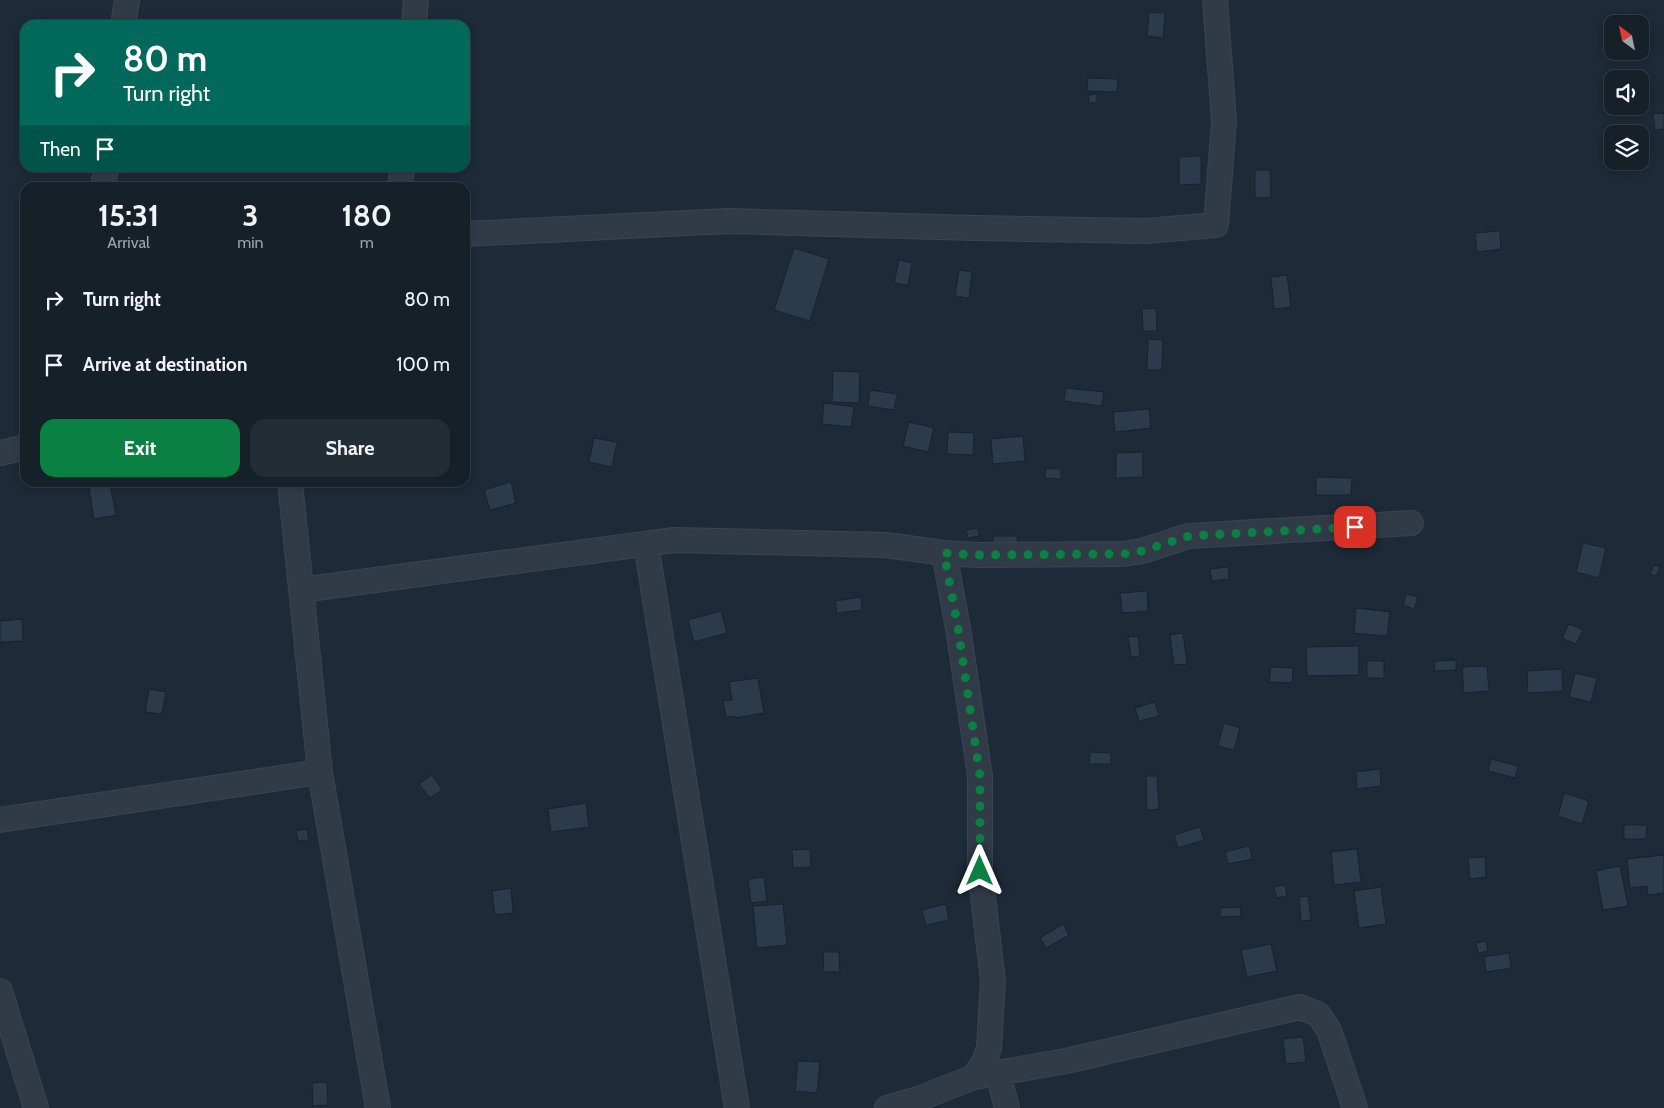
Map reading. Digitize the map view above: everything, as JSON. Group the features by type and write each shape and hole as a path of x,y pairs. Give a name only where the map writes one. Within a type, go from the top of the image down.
{"street":[{"path":"124,20 126,0"},
{"path":"414,20 416,0"},
{"path":"470,234 728,221 1146,231 1216,226 1224,121 1215,0"},
{"path":"0,453 20,448"},
{"path":"291,487 320,772 378,1108"},
{"path":"301,590 674,540 886,545 944,553 976,555 1123,554 1142,551 1189,536 1410,524"},
{"path":"646,544 737,1108"},
{"path":"944,553 958,628 980,776 980,871 992,981 988,1048 984,1062 974,1077"},
{"path":"0,820 320,772"},
{"path":"0,991 36,1108"},
{"path":"887,1108 918,1099 974,1077 1066,1061 1300,1007 1318,1014 1329,1030 1355,1108"},
{"path":"998,1073 1007,1108"}],"building":[{"path":"1149,12 1165,13 1163,38 1147,36"},
{"path":"1088,78 1118,79 1117,92 1087,91"},
{"path":"1097,94 1097,103 1089,103 1088,95"},
{"path":"1664,113 1664,129 1655,130 1653,114"},
{"path":"1201,156 1201,184 1179,185 1179,157"},
{"path":"1255,170 1270,170 1271,197 1255,198"},
{"path":"1500,231 1501,249 1477,252 1475,233"},
{"path":"794,248 829,259 810,321 774,310"},
{"path":"899,260 912,263 908,285 894,283"},
{"path":"959,270 972,272 969,298 955,296"},
{"path":"1287,275 1291,307 1274,309 1271,277"},
{"path":"1156,308 1157,331 1143,331 1142,309"},
{"path":"1148,339 1163,340 1162,370 1147,370"},
{"path":"833,371 860,372 859,403 832,402"},
{"path":"1066,388 1104,392 1102,406 1064,401"},
{"path":"870,390 897,394 894,410 868,406"},
{"path":"824,403 854,407 851,427 822,424"},
{"path":"1149,409 1151,428 1115,432 1113,412"},
{"path":"909,422 934,428 928,452 903,446"},
{"path":"948,432 974,433 973,455 947,454"},
{"path":"1023,436 1025,461 993,464 991,439"},
{"path":"594,438 617,442 612,467 589,462"},
{"path":"1143,452 1143,477 1116,478 1116,453"},
{"path":"1046,468 1061,469 1061,479 1045,478"},
{"path":"1316,477 1352,478 1351,495 1316,495"},
{"path":"511,482 516,503 490,510 484,490"},
{"path":"111,487 116,515 94,519 89,488"},
{"path":"978,528 979,536 968,538 966,530"},
{"path":"993,536 1017,536 1018,550 993,551"},
{"path":"1583,543 1606,548 1599,578 1576,572"},
{"path":"1654,565 1660,567 1656,576 1650,574"},
{"path":"1228,567 1229,579 1212,581 1210,569"},
{"path":"1147,591 1148,611 1122,613 1120,593"},
{"path":"1406,594 1418,597 1414,609 1403,605"},
{"path":"861,597 862,610 837,613 835,601"},
{"path":"1356,608 1390,612 1387,636 1354,633"},
{"path":"721,611 727,633 694,642 688,620"},
{"path":"22,619 23,641 0,642 0,621"},
{"path":"1569,624 1583,630 1576,644 1562,638"},
{"path":"1183,633 1187,664 1174,665 1170,635"},
{"path":"1138,636 1140,656 1131,657 1128,637"},
{"path":"1359,646 1359,675 1307,676 1306,647"},
{"path":"1456,660 1456,670 1434,671 1435,661"},
{"path":"1367,661 1384,661 1384,678 1367,678"},
{"path":"1487,666 1489,691 1464,693 1462,667"},
{"path":"1271,667 1293,668 1292,683 1269,682"},
{"path":"1562,669 1563,691 1528,693 1527,671"},
{"path":"1575,673 1597,678 1591,702 1569,697"},
{"path":"758,678 764,713 735,718 735,716 726,717 723,701 732,700 729,682"},
{"path":"149,689 166,692 162,714 145,712"},
{"path":"1155,702 1159,716 1139,721 1135,708"},
{"path":"1224,723 1240,728 1234,750 1218,746"},
{"path":"1090,752 1111,753 1111,764 1089,764"},
{"path":"1491,759 1518,766 1515,778 1488,771"},
{"path":"1380,769 1381,786 1357,789 1356,772"},
{"path":"432,775 442,790 430,798 419,784"},
{"path":"1146,776 1157,776 1159,809 1147,810"},
{"path":"1564,793 1589,801 1582,824 1558,816"},
{"path":"586,803 589,827 551,832 548,809"},
{"path":"1624,825 1647,825 1646,839 1624,839"},
{"path":"1200,827 1204,840 1178,848 1174,835"},
{"path":"307,829 309,840 298,841 296,831"},
{"path":"1249,846 1252,859 1228,864 1225,852"},
{"path":"810,849 811,867 793,868 792,850"},
{"path":"1357,849 1361,882 1334,885 1331,852"},
{"path":"1664,855 1664,893 1648,895 1647,886 1630,888 1627,859"},
{"path":"1485,857 1486,877 1470,879 1468,858"},
{"path":"1620,866 1628,906 1603,910 1596,871"},
{"path":"764,877 767,901 751,903 748,879"},
{"path":"1285,885 1287,896 1277,898 1274,887"},
{"path":"1381,887 1386,924 1359,928 1354,891"},
{"path":"511,888 513,913 495,915 492,891"},
{"path":"1308,896 1311,920 1301,921 1299,897"},
{"path":"783,904 787,945 757,948 753,906"},
{"path":"946,904 949,920 926,925 922,910"},
{"path":"1240,907 1241,916 1220,917 1220,908"},
{"path":"1063,924 1069,935 1046,948 1040,938"},
{"path":"1486,941 1488,951 1478,953 1476,943"},
{"path":"1271,944 1277,971 1247,977 1241,950"},
{"path":"823,952 839,952 840,972 824,972"},
{"path":"1509,953 1511,968 1486,972 1484,957"},
{"path":"1303,1037 1306,1062 1286,1064 1283,1039"},
{"path":"798,1061 820,1062 817,1093 795,1091"},
{"path":"327,1082 328,1105 313,1106 312,1083"}],"route":[{"path":"980,871 980,776 958,628 949,588 944,553 976,555 1123,554 1142,551 1189,536 1355,527"}]}
